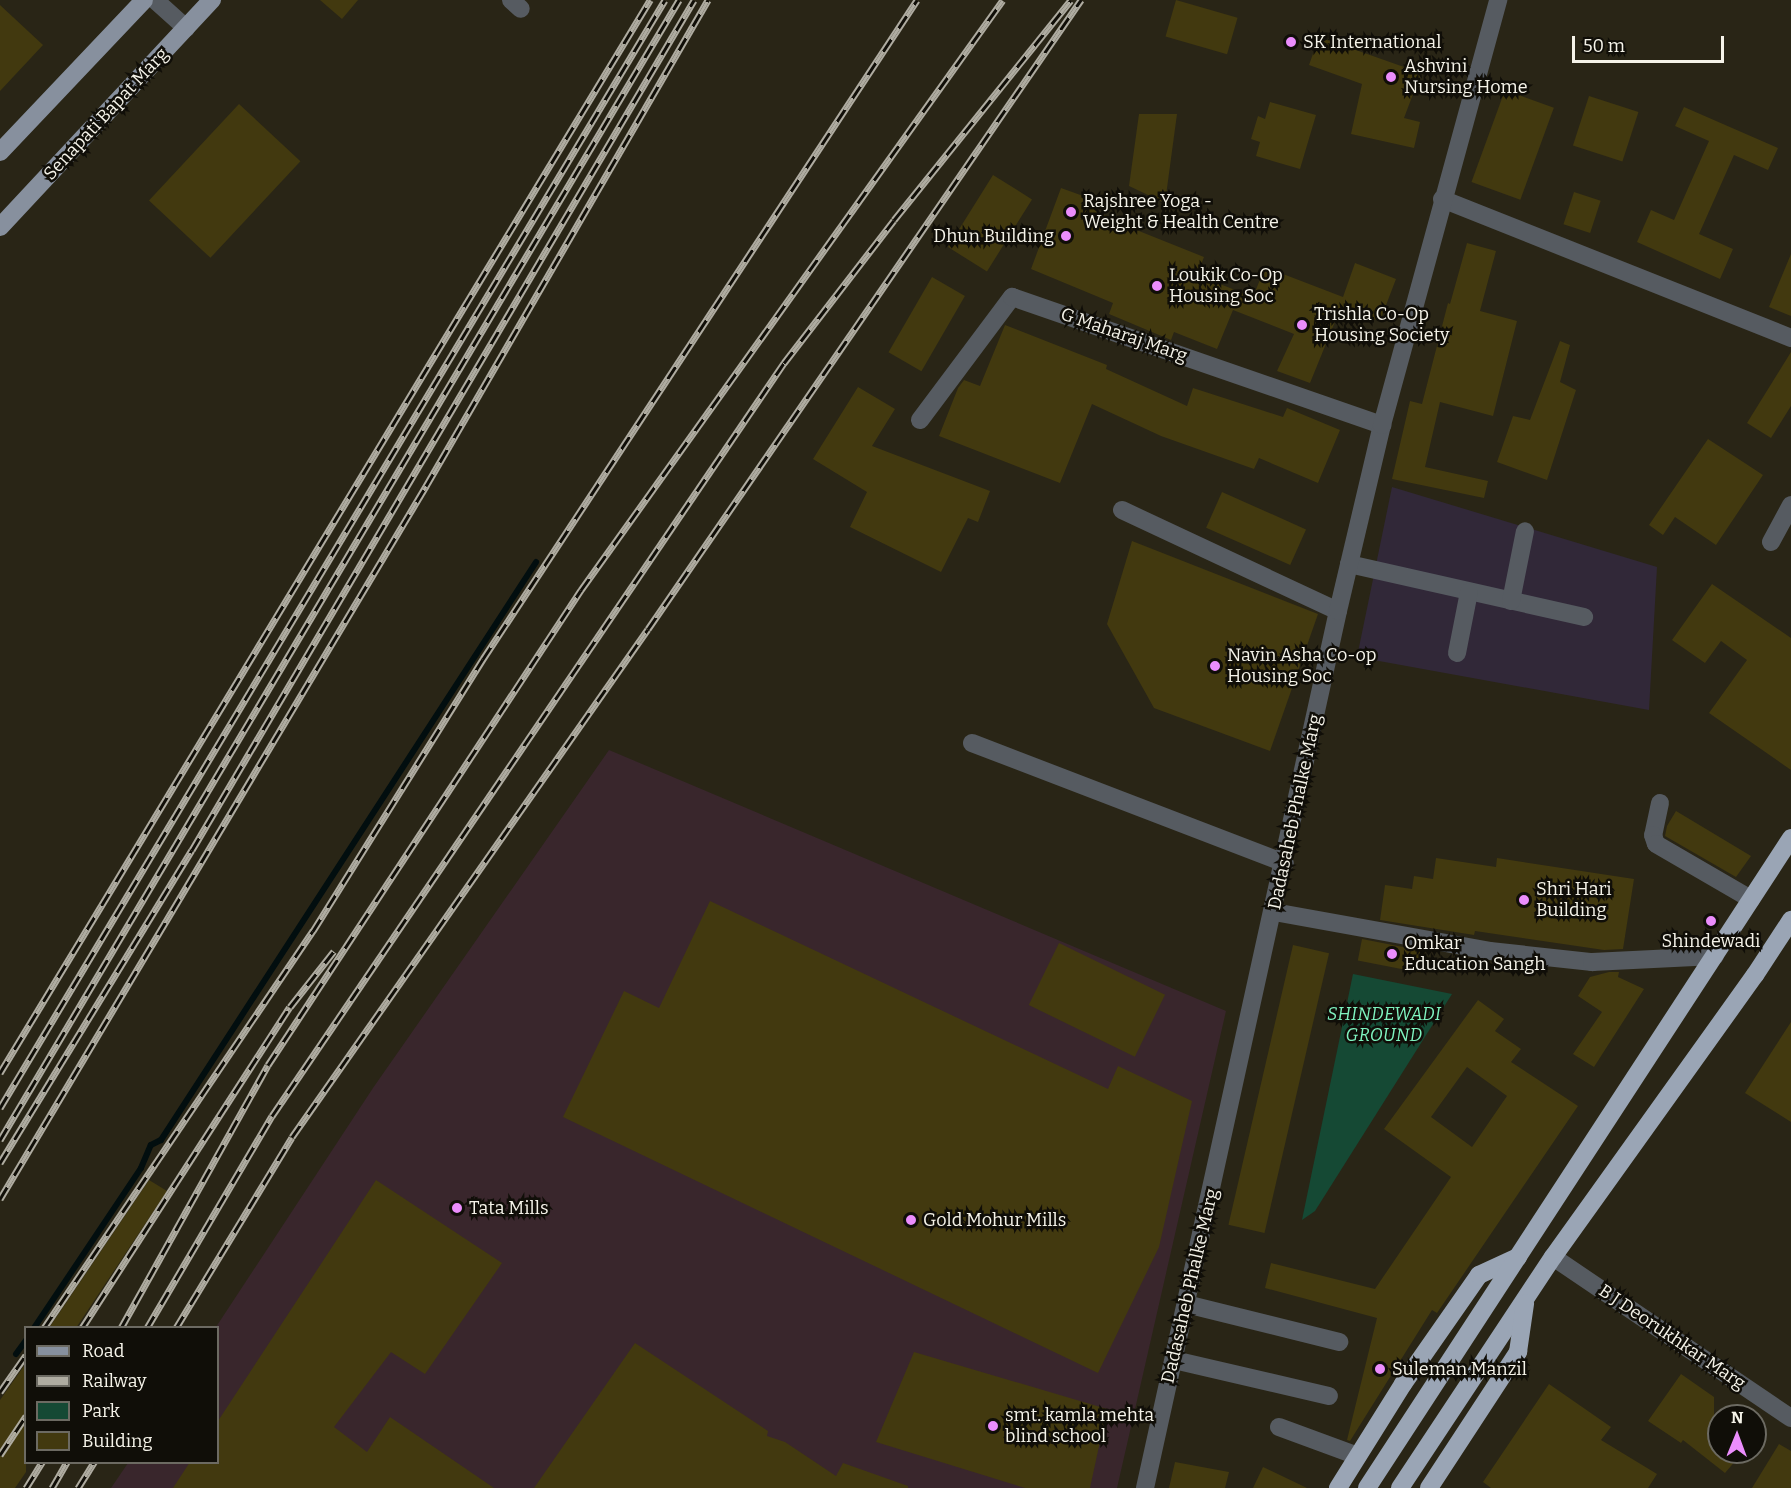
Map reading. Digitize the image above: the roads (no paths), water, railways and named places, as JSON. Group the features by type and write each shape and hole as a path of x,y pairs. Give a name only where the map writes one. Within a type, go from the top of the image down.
{"highway":[{"path":"1367,1488 1791,838"},
{"path":"1400,1488 1553,1257 1755,975 1791,920"},
{"path":"1338,1488 1403,1384 1479,1275 1518,1257"},
{"path":"1429,1488 1518,1352 1525,1299"}],"main road":[{"path":"0,152 144,0"},
{"name":"Senapati Bapat Marg","path":"0,227 212,0"}],"street":[{"path":"155,0 186,28"},
{"name":"Dadasaheb Phalke Marg","path":"1145,1488 1285,863 1338,610 1382,425 1498,0"},
{"path":"1442,199 1791,338"},
{"name":"G Maharaj Marg","path":"920,420 1012,297 1382,425"},
{"path":"1771,542 1791,505"},
{"path":"1122,510 1338,610"},
{"path":"1511,601 1525,531"},
{"path":"1349,564 1584,618"},
{"path":"1457,653 1469,592"},
{"path":"972,743 1285,863"},
{"path":"1660,802 1653,836 1656,844 1751,899"},
{"path":"1274,912 1490,951 1592,962 1714,956"},
{"name":"B J Deorukhkar Marg","path":"1553,1257 1791,1418"},
{"path":"1186,1304 1339,1342"},
{"path":"1174,1359 1329,1396"},
{"path":"1279,1427 1359,1456"}],"waterway":[{"path":"35,1326 141,1168 151,1145 161,1140 536,562"},
{"path":"16,1354 24,1343"}],"railway":[{"path":"0,1073 650,0"},
{"path":"0,1108 665,0"},
{"path":"0,1140 679,0"},
{"path":"0,1163 192,850 694,0"},
{"path":"0,1199 426,486 708,0"},
{"path":"45,1326 313,931 483,659 917,0"},
{"path":"122,1326 268,1065 581,590 1003,0"},
{"path":"148,1326 272,1116 784,363 894,220 1071,0"},
{"path":"177,1326 292,1137 648,629 1081,0"},
{"path":"83,1326 290,1007 334,951"},
{"path":"0,1392 24,1358"},
{"path":"0,1455 24,1419"},
{"path":"26,1488 41,1464"},
{"path":"52,1488 66,1464"},
{"path":"78,1488 93,1464"}],"place":[{"name":"SK International","path":"1291,42"},
{"name":"Ashvini Nursing Home","path":"1391,77"},
{"name":"Rajshree Yoga - Weight & Health Centre","path":"1071,212"},
{"name":"Dhun Building","path":"1066,236"},
{"name":"Loukik Co-Op Housing Soc","path":"1157,286"},
{"name":"Trishla Co-Op Housing Society","path":"1302,325"},
{"name":"Navin Asha Co-op Housing Soc","path":"1215,666"},
{"name":"Shri Hari Building","path":"1524,900"},
{"name":"Shindewadi","path":"1711,921"},
{"name":"Omkar Education Sangh","path":"1392,954"},
{"name":"Tata Mills","path":"457,1208"},
{"name":"Gold Mohur Mills","path":"911,1220"},
{"name":"Suleman Manzil","path":"1380,1369"},
{"name":"smt. kamla mehta blind school","path":"993,1426"}],"park label":[{"name":"SHINDEWADI GROUND","path":"1384,1025"}]}
